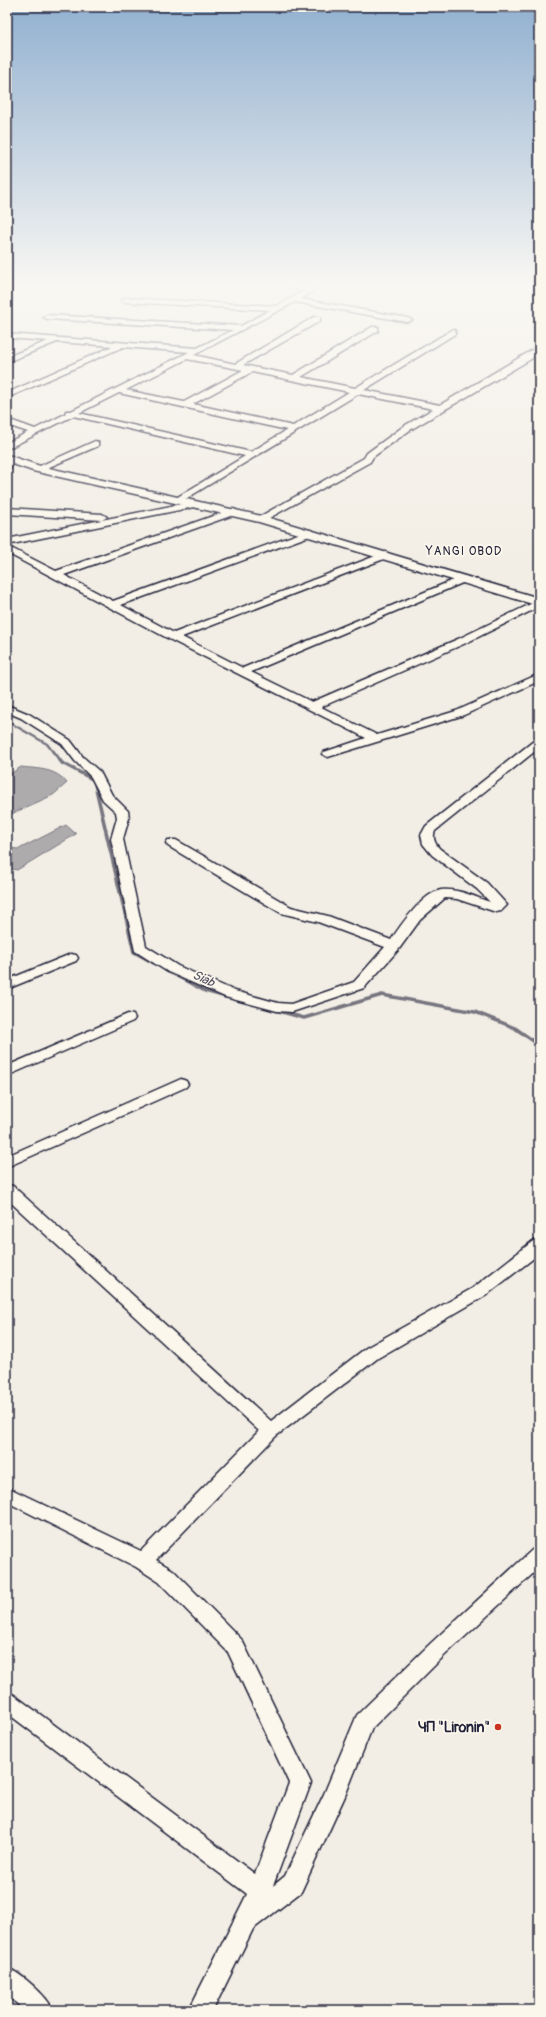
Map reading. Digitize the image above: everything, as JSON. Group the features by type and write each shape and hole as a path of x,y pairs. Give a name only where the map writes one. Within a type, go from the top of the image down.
{"street":[{"path":"7,396 38,382"},
{"path":"7,446 36,432 69,413 132,382"},
{"path":"185,405 227,382"},
{"path":"316,382 440,408"},
{"path":"179,500 296,430 371,382"},
{"path":"262,519 367,460 370,455 407,428 485,382"},
{"path":"116,390 296,430"},
{"path":"69,413 253,455"},
{"path":"7,422 36,432"},
{"path":"37,469 95,444"},
{"path":"8,461 37,469 179,500 192,505 262,519 310,532 539,602"},
{"path":"7,542 192,505"},
{"path":"7,511 121,519"},
{"path":"55,575 233,512"},
{"path":"113,605 310,532"},
{"path":"7,549 173,638 374,738"},
{"path":"173,638 386,556"},
{"path":"242,672 463,579"},
{"path":"311,706 462,641 539,602"},
{"path":"328,754 374,738 460,713 539,677"},
{"path":"7,708 25,716 66,742 79,759 96,775 108,797 122,812 123,818 117,839 140,948 173,969 230,994 277,1007 292,1008 359,985 394,946 415,918 442,894 461,896 496,908 500,905 482,886 436,852 429,844 427,835 430,829 539,742"},
{"path":"172,843 286,910 323,919 394,946"},
{"path":"7,985 71,958"},
{"path":"7,1070 128,1018"},
{"path":"7,1162 181,1084"},
{"path":"7,1190 270,1431"},
{"path":"143,1561 270,1431 372,1353 479,1292 539,1244"},
{"path":"7,1494 143,1561 166,1576 235,1646 300,1783 260,1890 246,1922 201,2010"},
{"path":"246,1922 293,1884 334,1796 364,1722 438,1649 539,1556"},
{"path":"7,1701 260,1890"},
{"path":"7,1979 41,2010"}],"shaded area":[{"path":"21,767 52,772 57,774 67,783 53,795 7,816 7,776"},
{"path":"66,825 76,834 17,870 7,868 7,848 19,849"}],"waterway":[{"name":"Siab","path":"7,721 47,744 53,752"},
{"name":"Siab","path":"53,751 62,763 94,780 134,952 154,963"},
{"name":"Siab","path":"177,976 205,991 226,997"},
{"name":"Siab","path":"275,1010 304,1018 382,995 475,1012 515,1028 539,1045"}],"place":[{"name":"ЧП \"Lironin\"","path":"498,1727"}],"district":[{"name":"YANGI OBOD","path":"464,551"}]}
